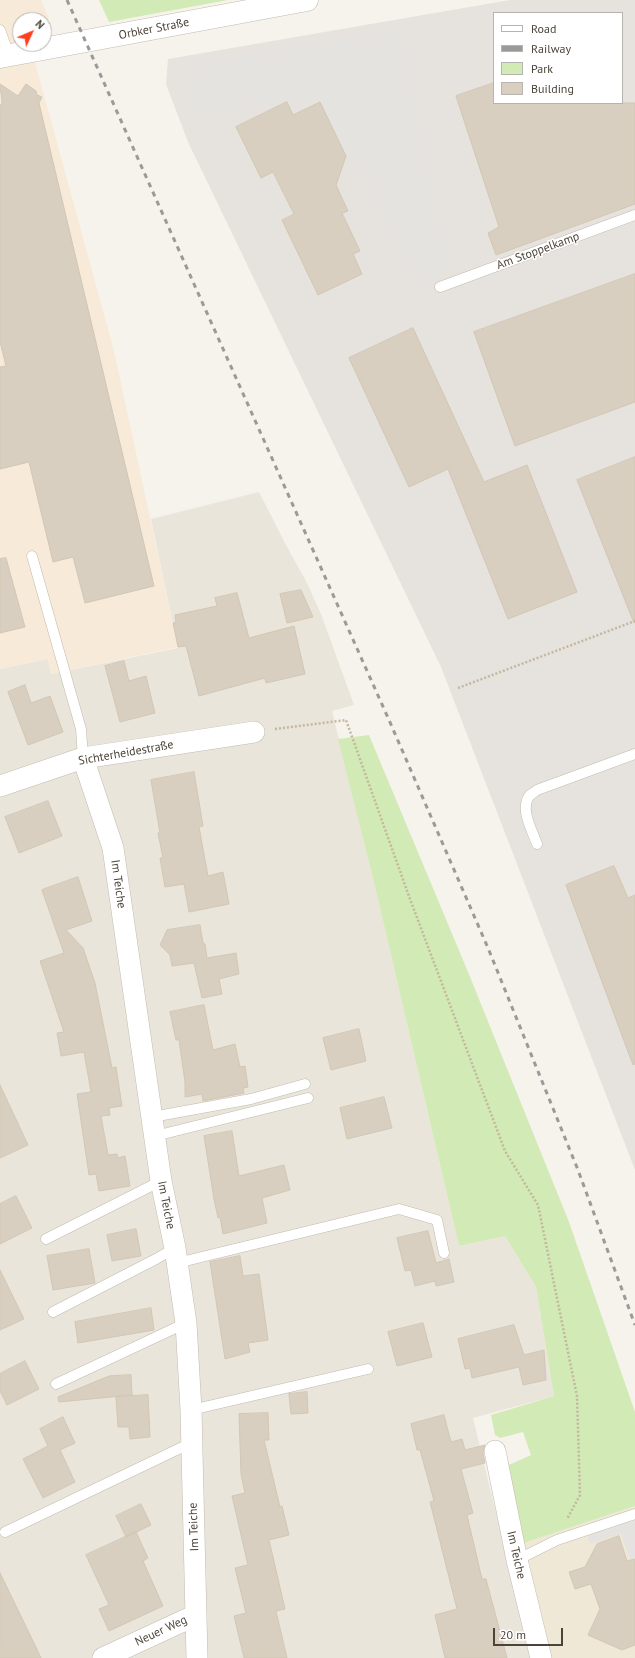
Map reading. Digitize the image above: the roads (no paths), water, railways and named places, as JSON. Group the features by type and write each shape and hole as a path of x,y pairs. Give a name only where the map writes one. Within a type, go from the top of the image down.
{"street":[{"name":"Orbker Straße","path":"5,56 307,0"},
{"name":"Sichterheidestraße","path":"0,786 83,758 254,732"},
{"name":"Im Teiche","path":"83,758 113,848 161,1181 176,1255 186,1323 191,1410 197,1658"},
{"name":"Im Teiche","path":"495,1451 517,1560 541,1658"},
{"name":"Neuer Weg","path":"103,1658 196,1615"}],"lane":[{"path":"0,30 5,56"},
{"name":"Am Stoppelkamp","path":"440,287 635,215"},
{"path":"32,556 81,729 83,758"},
{"path":"537,844 526,815 526,805 529,796 537,790 635,754"},
{"path":"153,1127 305,1084"},
{"path":"153,1127 308,1098"},
{"path":"46,1239 161,1181"},
{"path":"53,1312 156,1259 399,1209 437,1220 444,1253"},
{"path":"56,1384 186,1323"},
{"path":"191,1410 368,1369"},
{"path":"5,1532 191,1443"},
{"path":"517,1560 557,1540 635,1514"}],"railway":[{"path":"67,0 389,720 488,948 578,1170 635,1325"}]}
